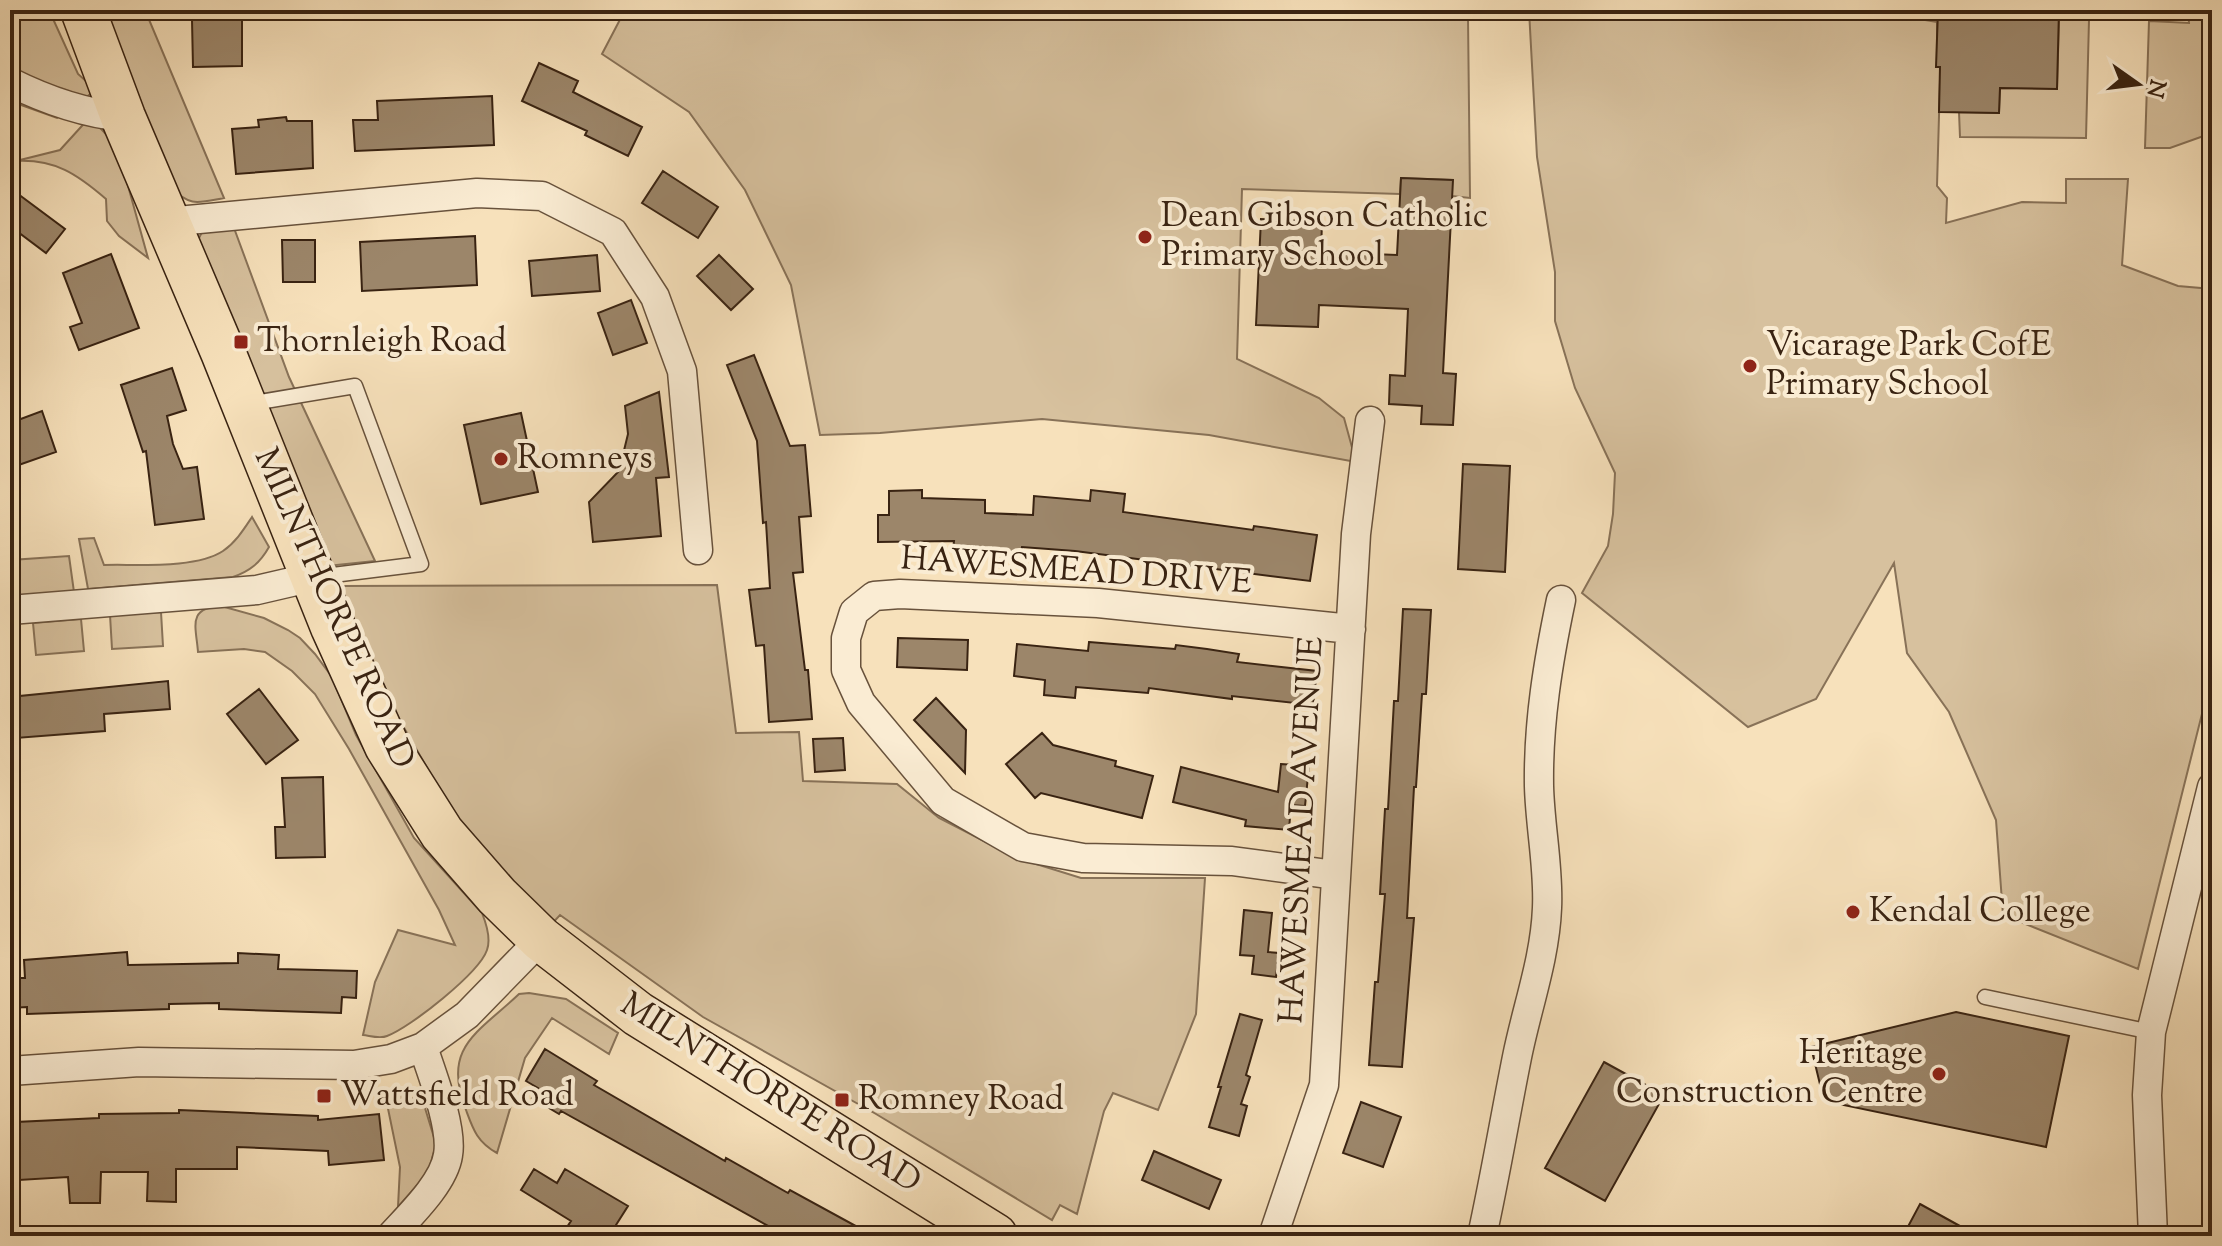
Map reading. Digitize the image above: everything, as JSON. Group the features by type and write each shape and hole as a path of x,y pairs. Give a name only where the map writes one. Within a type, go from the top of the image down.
{"highway":[{"name":"MILNTHORPE ROAD","path":"83,10 123,117 313,577 387,746 442,833 497,896 541,939 638,1014 995,1236"}],"street":[{"path":"10,82 44,99 90,112 123,117"},
{"path":"167,222 477,193 542,196 613,232 655,297 682,371 698,550"},
{"name":"HAWESMEAD AVENUE","path":"1273,1236 1324,1085 1356,534 1370,421"},
{"path":"10,610 257,590 313,577"},
{"name":"HAWESMEAD DRIVE","path":"1335,875 1232,861 1083,858 1023,847 943,801 885,735 861,703 846,670 846,638 854,612 874,596 900,594 1098,603 1351,629"},
{"path":"1482,1236 1517,1056 1544,945 1548,905 1539,788 1540,720 1561,600"},
{"path":"2153,1236 2147,1095 2151,1032 2212,787"},
{"path":"10,1071 139,1062 354,1065 391,1059 423,1047 467,1015 541,939"},
{"path":"391,1236 436,1182 448,1155 445,1119 423,1047"}],"lane":[{"path":"244,405 355,386 421,564 313,577"},
{"path":"1985,997 2151,1032"}],"shaded area":[{"path":"10,10 49,10 78,74 96,90 57,118 10,101"},
{"path":"101,10 145,10 224,198 189,201 170,187"},
{"name":"Dean Gibson Catholic Primary School","path":"625,10 1449,10 1468,17 1470,198 1452,196 1452,180 1401,178 1400,194 1242,189 1237,359 1319,398 1344,418 1356,462 1209,435 1042,419 820,435 791,285 745,190 689,112 602,54"},
{"name":"Vicarage Park CofE Primary School","path":"1529,10 1866,10 1937,22 1937,46 1941,46 1937,186 1947,198 1946,223 2022,202 2066,203 2066,179 2128,179 2122,265 2178,286 2212,289 2212,674 2138,969 2003,915 1996,820 1949,712 1907,653 1894,563 1816,699 1748,727 1582,593 1608,546 1615,473 1575,388 1555,321 1555,272 1537,157"},
{"path":"2188,10 2212,10 2212,133 2170,148 2145,148 2149,21 2189,23"},
{"path":"2059,20 2089,20 2086,138 1960,137 1959,112 1999,113 2000,88 2057,89"},
{"path":"90,117 117,146 148,258 119,236 107,221 106,199 85,182 54,166 16,161 60,150"},
{"path":"234,228 289,377 375,561 327,566 195,246 203,230"},
{"path":"252,517 269,547 258,562 239,575 88,589 79,539 94,538 104,565 198,561 223,551"},
{"path":"69,556 74,592 14,596 11,560"},
{"path":"717,585 736,733 799,732 803,781 897,784 939,818 1017,858 1081,878 1205,878 1196,1014 1158,1110 1113,1093 1104,1111 1077,1214 1060,1205 1052,1220 876,1114 703,1017 560,915 548,928 463,830 392,707 338,586"},
{"path":"221,606 264,618 288,630 315,654 332,677 356,735 414,838 482,913 488,941 481,960 443,998 412,1022 387,1036 363,1035 375,982 398,930 455,945 439,910 315,694 292,671 265,652 244,649 198,652 195,627 198,615 210,607"},
{"path":"161,612 163,646 112,649 110,615"},
{"path":"81,619 84,651 36,655 33,623"},
{"path":"519,994 566,999 618,1033 609,1054 552,1018 525,1058 497,1153 480,1140 466,1110 459,1089 461,1056 478,1031"},
{"path":"385,1094 406,1094 425,1108 436,1144 428,1173 398,1207 400,1167"}],"building":[{"path":"1938,10 2059,10 2057,89 2000,88 1999,113 1939,112 1940,67 1936,67"},
{"path":"242,19 242,66 193,67 192,20"},
{"path":"539,63 578,81 573,92 642,127 628,156 585,135 587,131 522,101"},
{"path":"492,96 494,145 355,151 353,120 378,120 377,101"},
{"path":"286,117 287,121 312,121 313,168 236,174 232,129 259,127 258,120"},
{"path":"663,171 718,207 698,238 642,203"},
{"path":"1401,178 1453,180 1443,373 1456,374 1453,425 1421,424 1422,406 1389,404 1390,375 1405,376 1408,309 1319,305 1318,327 1256,325 1261,219 1322,222 1321,252 1397,255"},
{"path":"10,188 65,229 46,253 10,226"},
{"path":"475,236 477,285 362,291 360,242"},
{"path":"282,240 315,240 315,282 283,282"},
{"path":"111,254 139,328 79,350 70,327 82,323 63,273"},
{"path":"597,255 600,291 532,296 529,261"},
{"path":"719,255 753,289 731,310 697,276"},
{"path":"631,300 647,343 613,355 598,313"},
{"path":"754,355 790,446 805,445 811,516 799,517 803,572 793,573 812,719 769,722 764,645 756,646 749,590 770,588 766,522 763,523 757,441 727,365"},
{"path":"172,368 186,410 167,416 183,469 197,467 204,519 155,525 146,451 143,452 121,385"},
{"path":"659,392 669,477 656,478 661,536 593,542 589,502 619,471 628,434 625,406"},
{"path":"42,411 56,452 10,468 10,423"},
{"name":"Romneys","path":"521,413 538,492 481,504 464,425"},
{"path":"1463,464 1510,466 1505,572 1458,569"},
{"path":"922,490 922,498 985,500 985,513 1033,515 1034,496 1090,501 1091,490 1125,494 1123,512 1253,530 1254,526 1317,535 1310,581 1075,551 1022,547 1021,552 953,550 954,541 878,542 878,515 889,515 889,491"},
{"path":"1403,609 1431,610 1426,694 1422,694 1414,787 1407,918 1414,918 1402,1067 1369,1065 1385,894 1380,894 1385,809 1388,809 1394,701 1398,701"},
{"path":"898,638 968,640 967,670 897,667"},
{"path":"1089,642 1175,649 1176,645 1239,654 1237,662 1317,671 1313,705 1149,688 1148,693 1076,687 1075,698 1044,695 1045,680 1014,676 1017,644 1088,651"},
{"path":"168,681 170,709 104,714 105,731 16,738 15,725 10,726 10,697"},
{"path":"259,689 298,740 266,764 227,714"},
{"path":"936,698 966,730 965,773 914,720"},
{"path":"1042,733 1053,745 1116,761 1115,766 1153,776 1142,818 1041,793 1035,798 1006,764"},
{"path":"843,738 845,770 815,772 813,739"},
{"path":"1281,764 1309,766 1305,806 1291,805 1289,830 1245,826 1246,820 1173,802 1181,767 1278,792"},
{"path":"323,777 325,857 276,858 275,827 285,827 282,778"},
{"path":"1244,910 1272,913 1268,952 1279,953 1276,977 1252,974 1254,956 1240,955"},
{"path":"127,952 128,965 238,963 238,953 279,955 278,969 357,971 356,998 342,997 341,1013 219,1009 219,1003 169,1004 169,1009 27,1014 27,1007 10,1008 10,978 25,978 24,960"},
{"name":"Heritage Construction Centre","path":"1956,1012 2069,1036 2046,1147 1824,1101 1811,1047"},
{"path":"1240,1014 1262,1020 1246,1075 1250,1077 1241,1104 1247,1106 1239,1136 1209,1127"},
{"path":"545,1049 597,1081 594,1085 725,1161 726,1158 788,1193 790,1190 874,1236 765,1236 770,1227 532,1098 538,1088 526,1081"},
{"path":"1604,1062 1664,1095 1605,1201 1545,1168"},
{"path":"1361,1102 1401,1117 1383,1167 1343,1153"},
{"path":"179,1110 318,1116 318,1120 379,1114 384,1160 329,1165 328,1151 237,1147 237,1169 176,1169 176,1202 147,1201 148,1172 101,1172 100,1203 70,1203 68,1177 19,1180 16,1122 99,1118 99,1114 179,1113"},
{"path":"1154,1151 1221,1180 1209,1209 1142,1180"},
{"path":"534,1169 557,1183 565,1169 628,1206 609,1236 561,1236 571,1221 521,1190"},
{"path":"1920,1204 1978,1236 1903,1236"}],"place":[{"name":"Dean Gibson Catholic Primary School","path":"1145,237"},
{"name":"Thornleigh Road","path":"241,342"},
{"name":"Vicarage Park CofE Primary School","path":"1750,366"},
{"name":"Romneys","path":"501,459"},
{"name":"Kendal College","path":"1853,912"},
{"name":"Heritage Construction Centre","path":"1939,1074"},
{"name":"Wattsfield Road","path":"324,1096"},
{"name":"Romney Road","path":"842,1100"}]}
